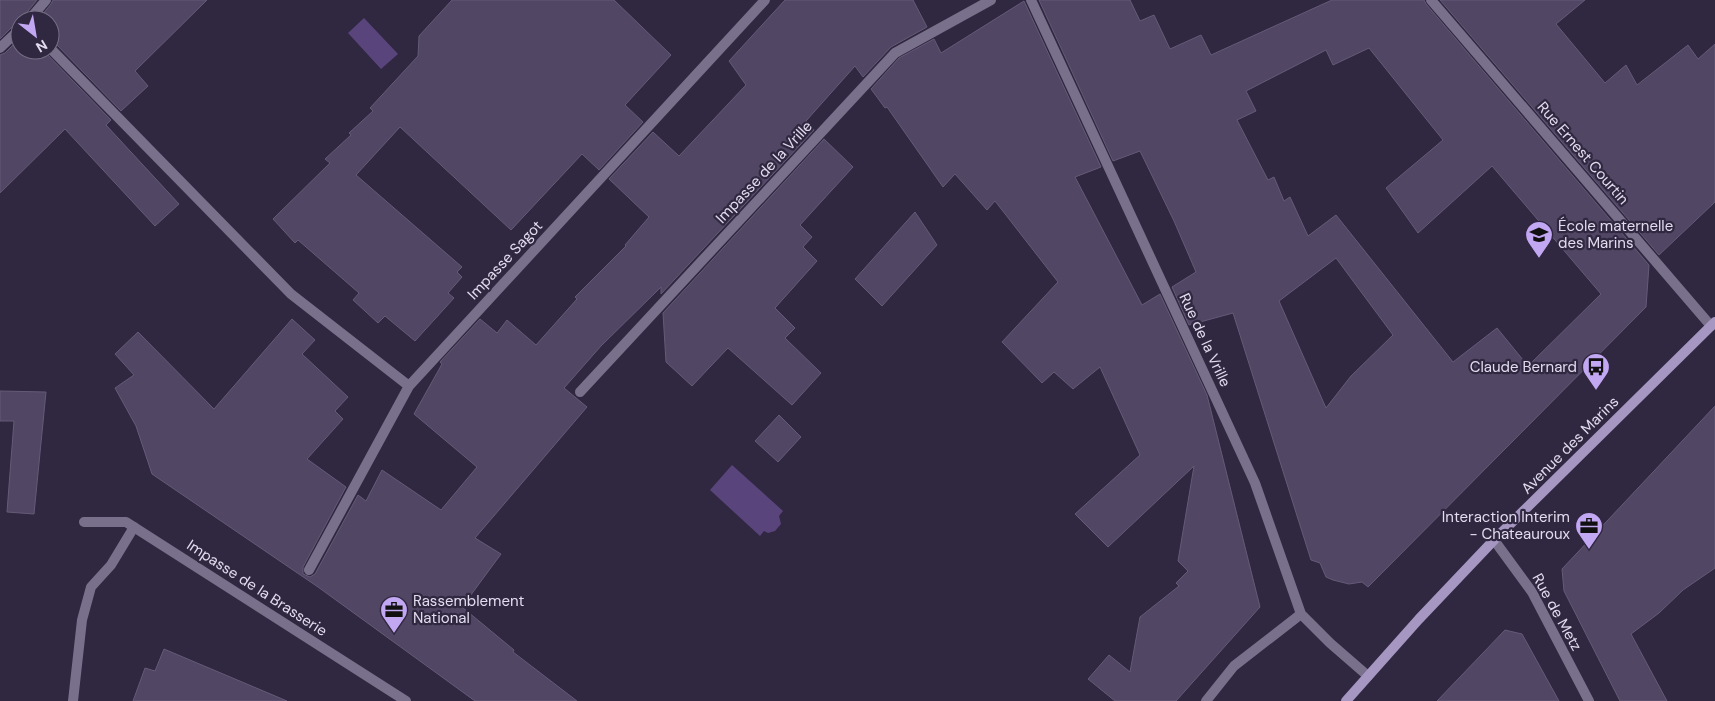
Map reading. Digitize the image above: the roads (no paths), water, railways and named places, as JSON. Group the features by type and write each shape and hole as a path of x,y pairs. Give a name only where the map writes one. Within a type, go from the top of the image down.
{"main road":[{"name":"Avenue des Marins","path":"1346,701 1494,540 1713,324"}],"street":[{"path":"38,10 46,0"},
{"name":"Impasse Sagot","path":"310,570 409,386 764,0"},
{"name":"Impasse de la Vrille","path":"580,392 895,53 991,0"},
{"name":"Rue de la Vrille","path":"1031,0 1254,483 1301,614 1330,643 1368,676"},
{"name":"Rue Ernest Courtin","path":"1431,0 1713,324"},
{"path":"0,48 10,38"},
{"path":"60,58 291,294 409,386"},
{"name":"Impasse de la Brasserie","path":"84,522 126,522 406,701"},
{"path":"73,701 82,620 91,587 111,565 134,527"},
{"name":"Rue de Metz","path":"1494,540 1532,592 1589,701"},
{"path":"1206,701 1234,666 1301,614"}],"place":[{"name":"École maternelle des Marins","path":"1539,259"},
{"name":"Claude Bernard","path":"1596,391"},
{"name":"Interaction Interim - Chateauroux","path":"1589,550"},
{"name":"Rassemblement National","path":"394,634"}]}
